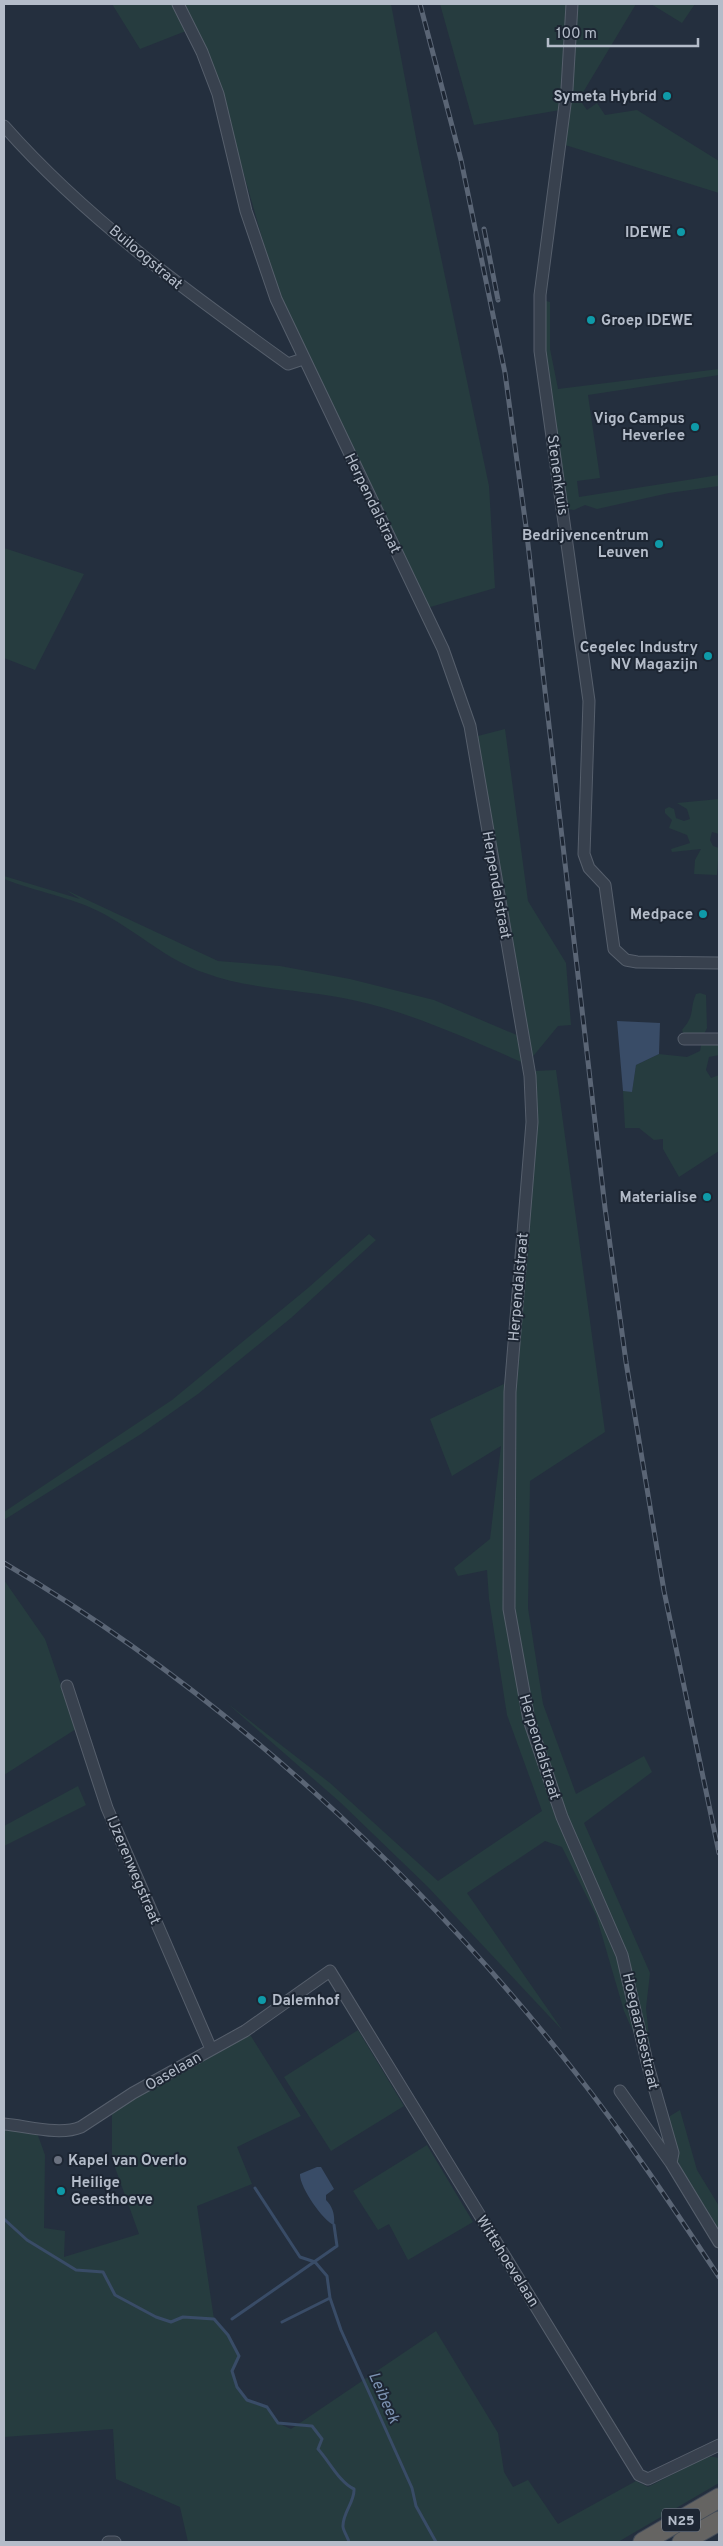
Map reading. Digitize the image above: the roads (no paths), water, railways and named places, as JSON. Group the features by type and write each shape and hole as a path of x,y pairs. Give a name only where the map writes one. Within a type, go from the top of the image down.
{"highway":[{"name":"N25","path":"643,2542 719,2498"},
{"name":"N25","path":"682,2542 719,2521"}],"street":[{"name":"Herpendalstraat","path":"178,4 215,84 224,110 246,211 276,299 442,649 470,726 530,1076 532,1122 510,1392 509,1609 529,1720 562,1817"},
{"name":"Stenenkruis","path":"572,4 566,89 540,296 540,351 589,701 584,854 589,868 605,886 614,949 619,956 637,962 719,963"},
{"name":"Builoogstraat","path":"4,126 44,168 167,277 288,364 303,359"},
{"path":"684,1039 719,1039"},
{"name":"IJzerenwegstraat","path":"66,1686 107,1808 211,2049"},
{"name":"Hoegaardsestraat","path":"562,1817 622,1955 648,2066 673,2153 671,2163 719,2242"},
{"name":"Oaselaan","path":"4,2124 52,2131 74,2130 245,2031 330,1971"},
{"name":"Wittehoevelaan","path":"330,1971 639,2475 648,2479 719,2445"},
{"path":"620,2091 671,2163"},
{"path":"108,2542 115,2542"}],"water":[{"path":"617,1021 660,1023 659,1054 636,1065 632,1092 623,1091"},
{"path":"321,2167 334,2189 326,2195 326,2200 333,2211 334,2225 318,2210 303,2186 300,2174"}],"waterway":[{"path":"255,2188 300,2257 315,2262"},
{"path":"4,2219 27,2240 76,2270 103,2272 115,2295 156,2317 171,2322 183,2317 214,2319 228,2335 239,2356 232,2371 237,2387 247,2400 267,2407 278,2423 312,2426 322,2439 318,2449 339,2477 354,2489 353,2498 343,2522 349,2542"},
{"path":"232,2319 337,2246 334,2225"},
{"name":"Leibeek","path":"315,2262 327,2276 330,2298 341,2330 412,2488 416,2506 436,2542"},
{"path":"282,2322 330,2298"}],"railway":[{"path":"420,4 461,160 505,373 526,527 605,1208 626,1362 664,1591 719,1853"},
{"path":"484,229 498,300"},
{"path":"4,1563 85,1614 164,1669 240,1728 313,1791 383,1857 450,1926 514,1998 575,2072 631,2147 719,2277"}],"place":[{"name":"Symeta Hybrid","path":"667,96"},
{"name":"IDEWE","path":"681,232"},
{"name":"Groep IDEWE","path":"591,320"},
{"name":"Vigo Campus Heverlee","path":"695,427"},
{"name":"Bedrijvencentrum Leuven","path":"659,544"},
{"name":"Cegelec Industry NV Magazijn","path":"708,656"},
{"name":"Medpace","path":"703,914"},
{"name":"Materialise","path":"707,1197"},
{"name":"Dalemhof","path":"262,2000"},
{"name":"Kapel van Overlo","path":"58,2160"},
{"name":"Heilige Geesthoeve","path":"61,2191"}]}
